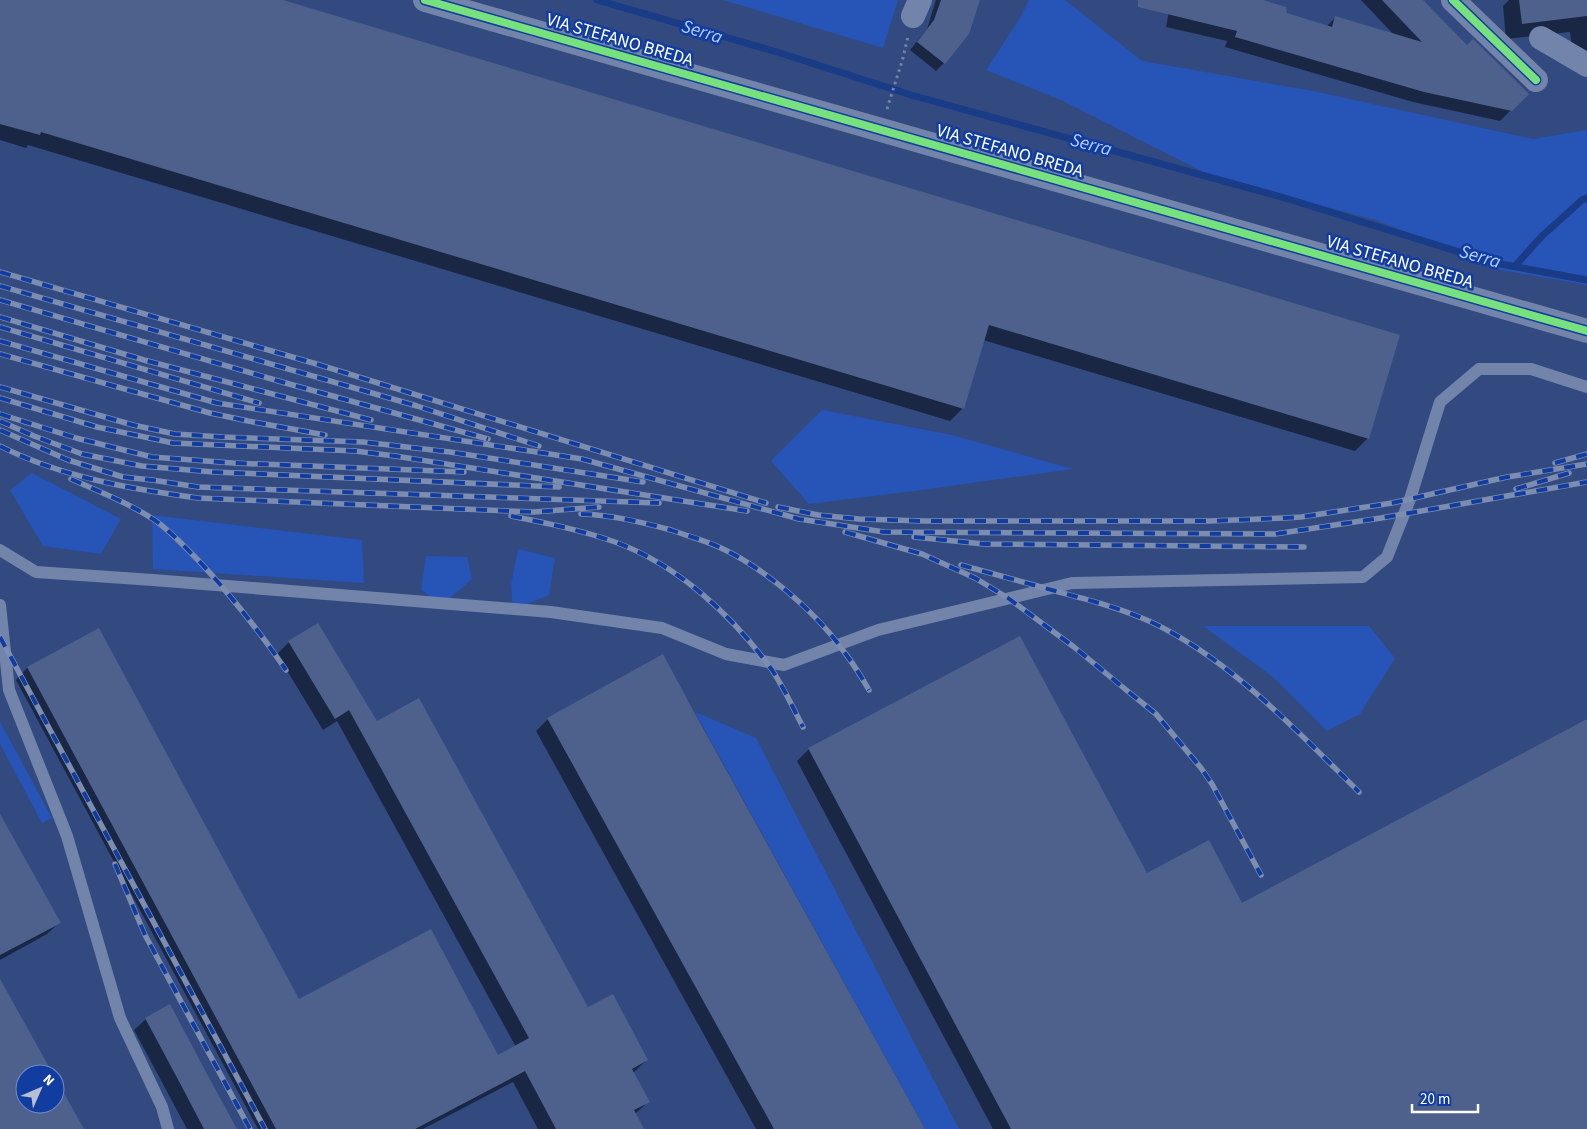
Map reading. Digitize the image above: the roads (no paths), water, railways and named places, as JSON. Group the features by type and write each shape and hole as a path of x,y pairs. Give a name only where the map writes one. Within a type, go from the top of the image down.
{"street":[{"name":"VIA STEFANO BREDA","path":"425,0 1587,331"},
{"path":"1453,0 1536,80"},
{"path":"1541,38 1587,65"}],"lane":[{"path":"0,550 36,572 542,611 653,626 726,654 784,665 878,630 1072,582 1363,577 1387,557 1410,499 1440,402 1479,369 1531,369 1587,387"},
{"path":"0,605 9,690 67,836 120,1018 162,1107 168,1129"}],"waterway":[{"name":"Serra","path":"597,0 777,52 911,95 1285,198 1495,263 1587,280"},
{"path":"1515,266 1542,236 1582,200 1587,198"}],"railway":[{"path":"0,272 320,365 766,503"},
{"path":"0,286 417,406 539,446"},
{"path":"0,300 282,382 488,439"},
{"path":"0,317 144,360 371,420"},
{"path":"0,327 259,403"},
{"path":"0,341 217,403 582,459 799,519 884,532 1275,534 1381,518 1587,482"},
{"path":"0,354 210,413 325,435"},
{"path":"0,387 133,425 175,434 363,442 450,452 643,482"},
{"path":"0,398 97,427 173,443 355,451 747,511"},
{"path":"0,414 76,438 152,457 233,463 464,472"},
{"path":"0,421 82,454 142,466 213,472 559,487"},
{"path":"0,430 68,460 123,477 198,487 659,503"},
{"path":"0,446 23,457 72,474 122,486 198,498 534,512 599,507"},
{"path":"1555,463 1587,454"},
{"path":"778,507 818,515 859,519 923,521 1210,521 1284,518 1392,503 1507,477 1587,464"},
{"path":"1516,489 1569,473"},
{"path":"71,479 135,509 167,530 221,586 255,627 286,670"},
{"path":"581,514 626,519 671,530 721,548 754,567 788,592 818,620 846,654 869,690"},
{"path":"511,516 576,530 615,542 661,564 682,578 722,612 757,650 772,670 803,727"},
{"path":"845,532 922,554 975,578 1008,598 1074,647 1156,714 1212,784 1261,875"},
{"path":"914,537 984,544 1304,547"},
{"path":"961,565 1116,608 1138,616 1178,636 1234,675 1261,698 1359,792"},
{"path":"0,637 265,1129"},
{"path":"115,864 145,935 250,1129"}]}
